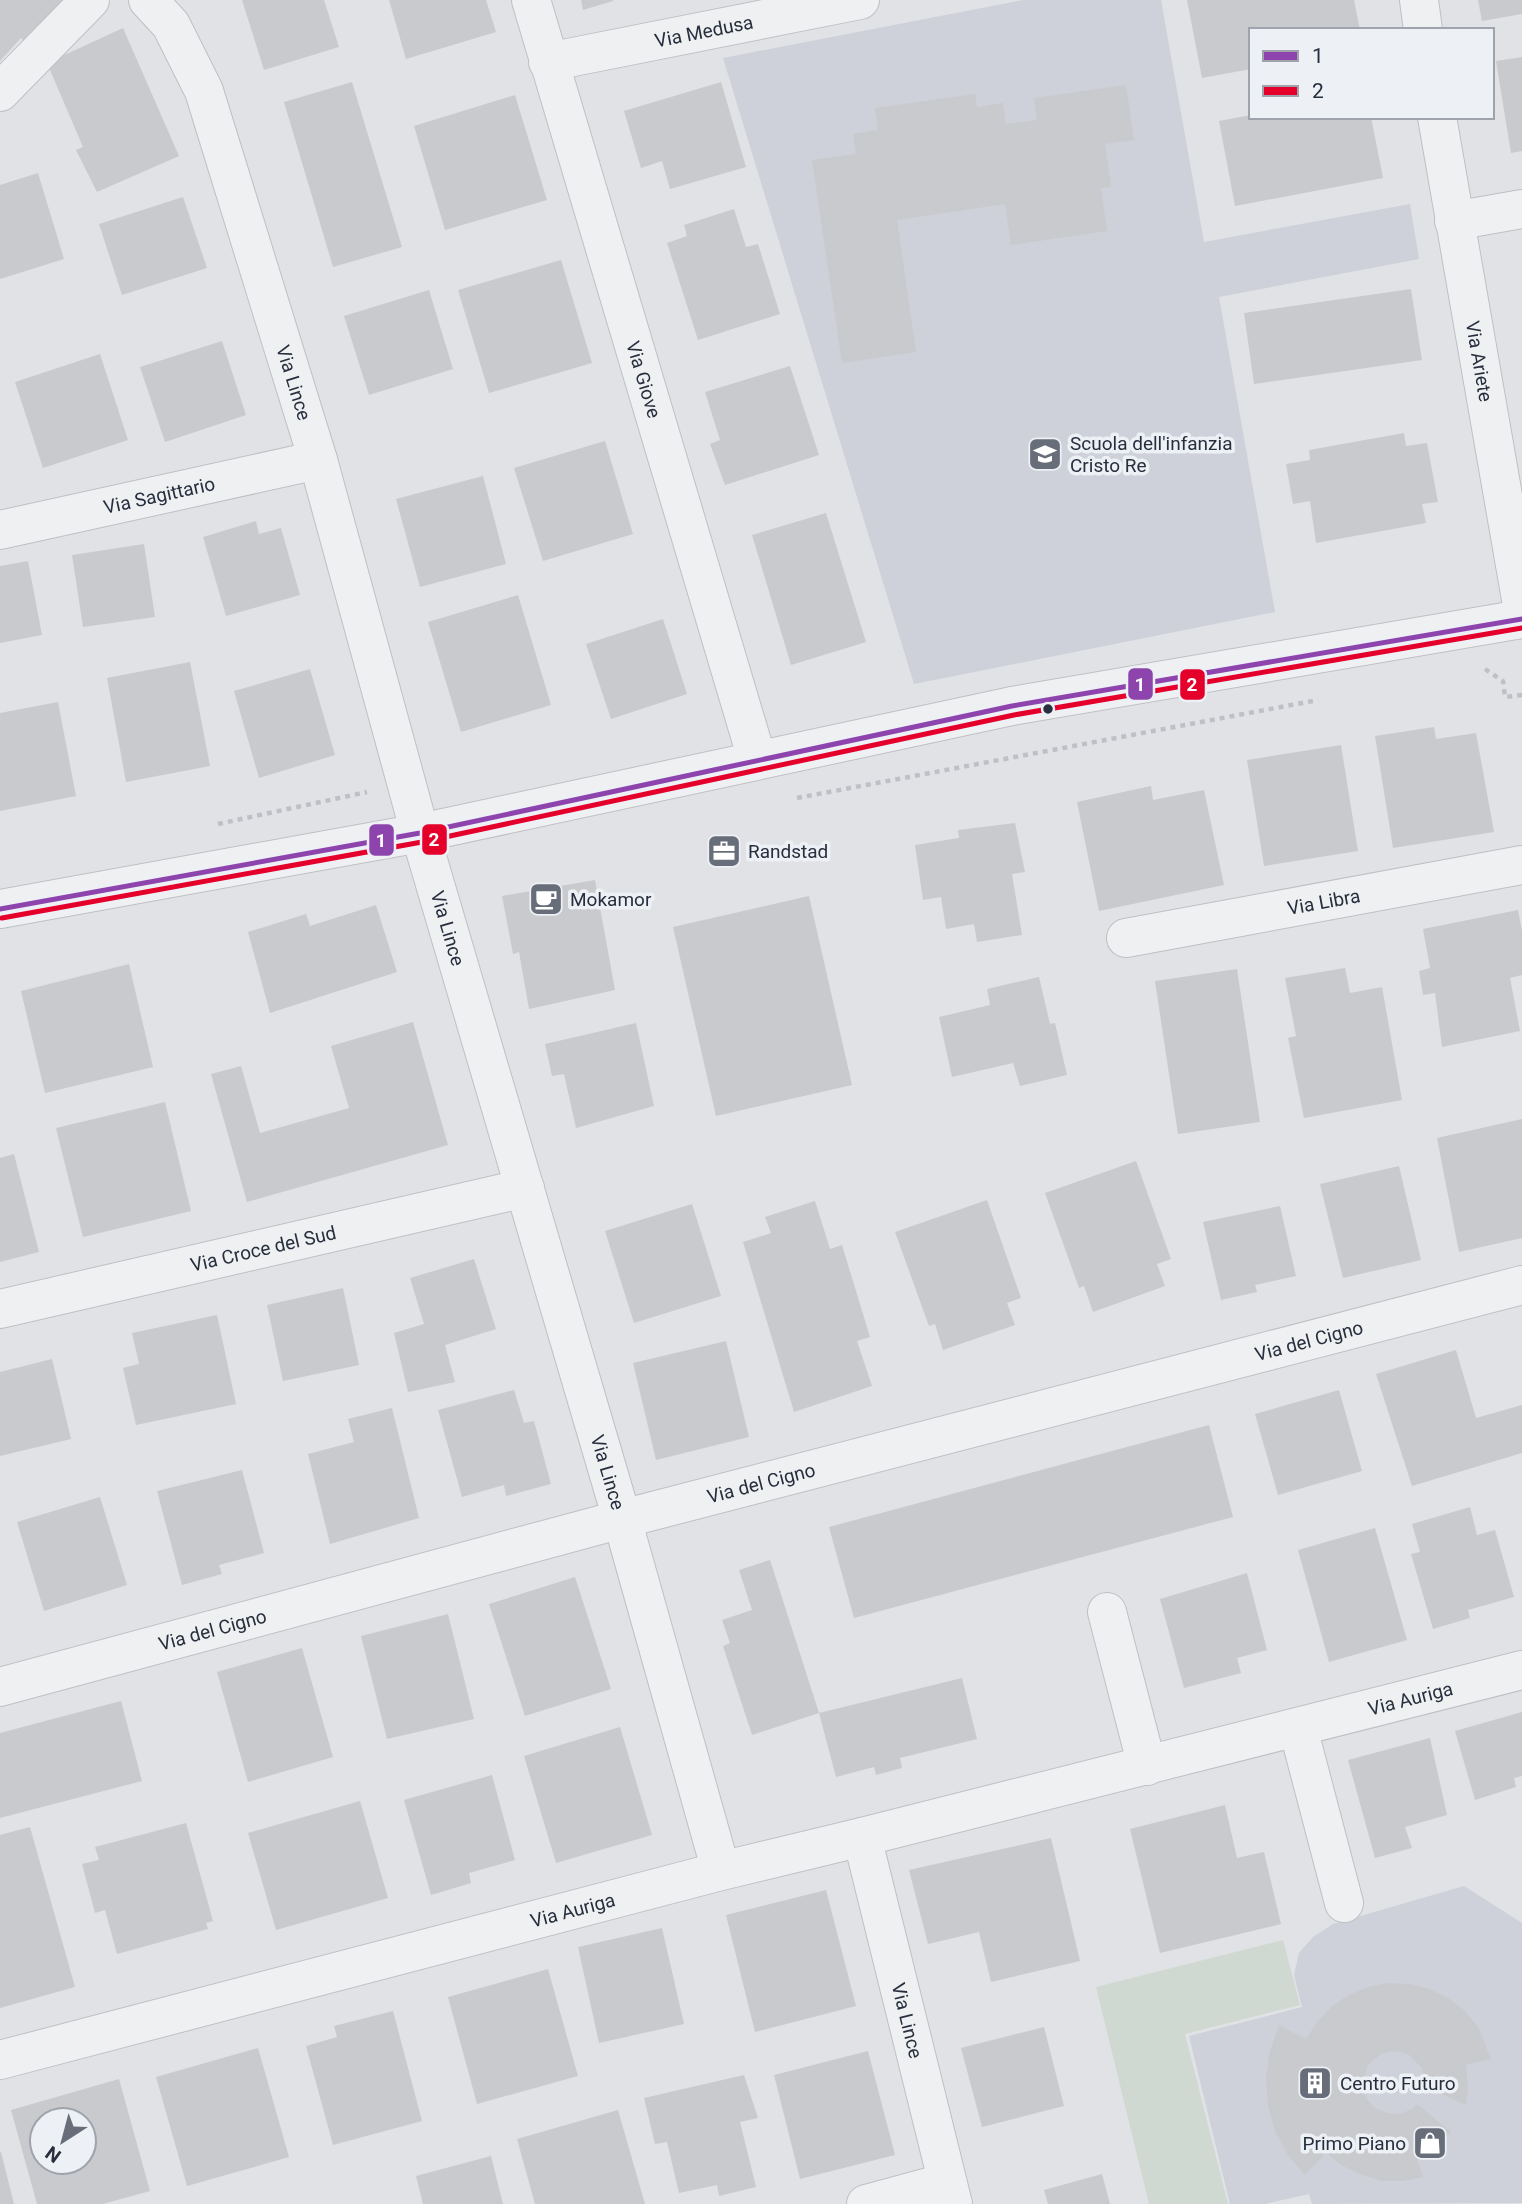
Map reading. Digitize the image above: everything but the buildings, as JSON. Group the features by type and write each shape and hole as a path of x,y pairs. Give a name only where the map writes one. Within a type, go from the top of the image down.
{"street":[{"path":"0,92 90,0"},
{"name":"Via Lince","path":"148,0 171,24 204,91 318,460 420,832 622,1519 721,1871"},
{"name":"Via Giove","path":"531,0 757,759"},
{"name":"Via Medusa","path":"548,62 860,0"},
{"path":"1419,0 1423,28"},
{"name":"Via Ariete","path":"1437,119 1522,605"},
{"path":"1454,221 1522,209"},
{"name":"Via Sagittario","path":"0,530 318,460"},
{"path":"0,909 420,832 1012,706 1522,619"},
{"name":"Via Libra","path":"1126,938 1522,865"},
{"name":"Via Croce del Sud","path":"0,1308 525,1188"},
{"name":"Via del Cigno","path":"0,1687 622,1519 1522,1285"},
{"path":"1107,1612 1147,1766"},
{"name":"Via Auriga","path":"0,2060 721,1871 862,1838 1522,1670"},
{"path":"1298,1728 1344,1903"},
{"name":"Via Lince","path":"862,1838 950,2193"},
{"path":"866,2204 950,2193"}],"path":[{"path":"1474,671 1486,669 1494,673 1503,681 1505,697 1522,695"},
{"path":"787,800 1328,698"},
{"path":"212,825 369,792 376,786"}],"shaded area":[{"name":"Scuola dell'infanzia Cristo Re","path":"1023,0 1161,0 1204,242 1410,204 1419,259 1219,297 1275,612 914,684 723,58"},
{"path":"1464,1886 1522,1923 1522,2203 1312,2204 1309,2194 1265,2204 1230,2204 1189,2036 1302,2007 1294,1975 1299,1953 1313,1937 1333,1924"},
{"path":"1283,1940 1300,2005 1185,2034 1228,2204 1149,2204 1096,1987"}],"transit line":[{"name":"1","path":"0,909 420,833 1012,706 1522,619"},
{"name":"2","path":"2,918 422,842 1014,715 1522,628"}],"place":[{"name":"Scuola dell'infanzia Cristo Re","path":"1045,454"},
{"name":"Randstad","path":"724,851"},
{"name":"Mokamor","path":"546,899"},
{"name":"Centro Futuro","path":"1315,2083"},
{"name":"Primo Piano","path":"1430,2143"}]}
